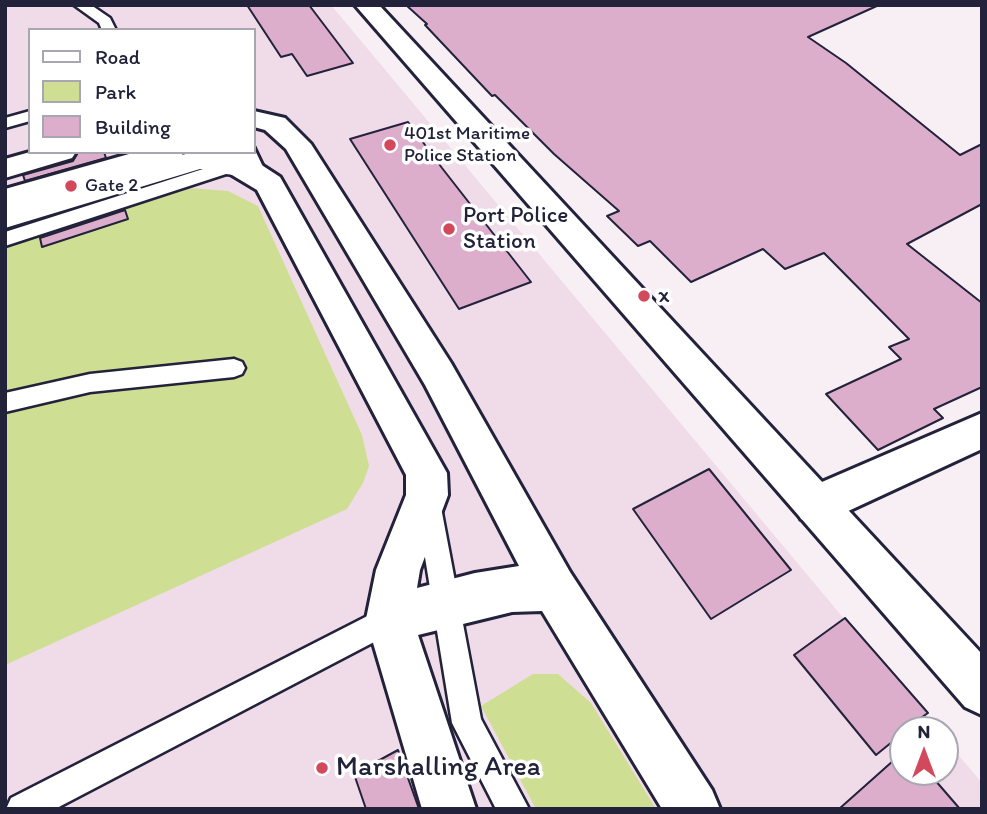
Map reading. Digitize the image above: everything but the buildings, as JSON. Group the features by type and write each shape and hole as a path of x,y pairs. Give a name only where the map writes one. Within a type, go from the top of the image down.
{"main road":[{"path":"366,5 982,690"},
{"path":"256,119 275,124 297,144 438,374 554,588 693,809"},
{"path":"5,170 56,154"},
{"path":"5,199 162,154"},
{"path":"5,217 200,160 246,162 269,184 426,473 426,495 398,570 389,619 449,809"},
{"path":"816,505 982,430"},
{"path":"389,619 448,601 512,589 554,588"}],"lane":[{"path":"81,5 105,20 108,28"},
{"path":"5,122 28,116"},
{"path":"5,239 246,162"},
{"path":"5,403 90,383 234,368"},
{"path":"426,495 448,601 467,723 513,809"},
{"path":"22,809 389,619"}],"shaded area":[{"path":"5,5 331,5 925,716 889,716 889,786 959,786 959,756 982,783 982,809 5,809"}],"green space":[{"path":"191,188 228,191 258,206 362,435 369,466 363,483 347,509 5,665 5,247"},
{"path":"533,674 558,674 591,703 656,809 536,809 481,706"}],"place":[{"name":"401st Maritime Police Station","path":"390,145"},
{"name":"Gate 2","path":"71,186"},
{"name":"Port Police Station","path":"449,229"},
{"name":"x","path":"644,296"},
{"name":"Marshalling Area","path":"322,768"}]}
